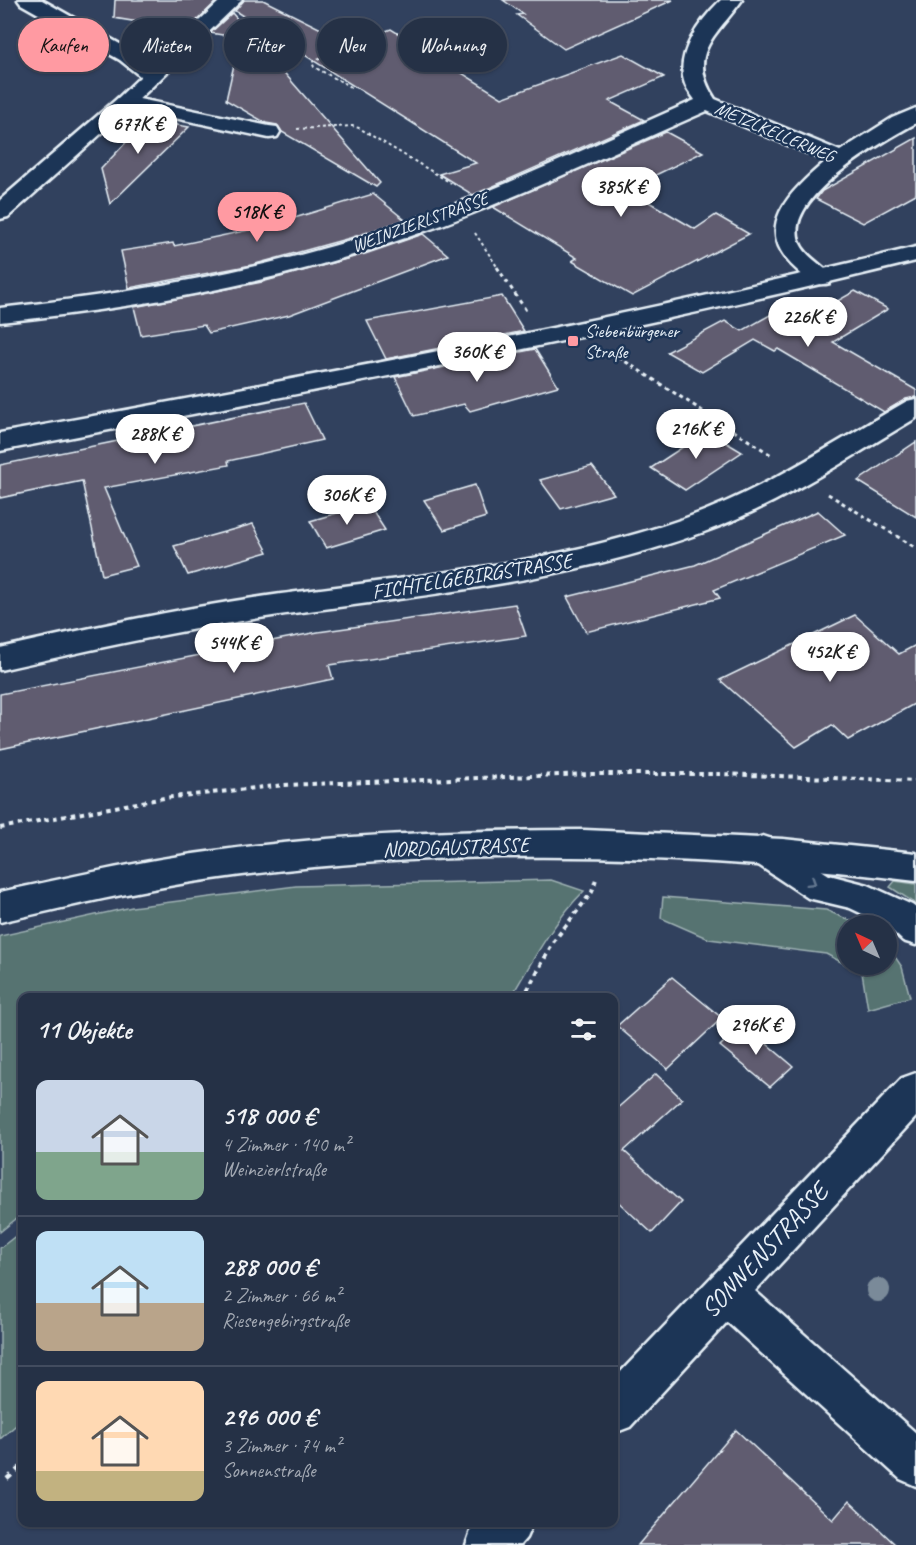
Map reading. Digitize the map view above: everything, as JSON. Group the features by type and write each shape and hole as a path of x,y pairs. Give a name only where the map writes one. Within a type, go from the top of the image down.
{"street":[{"path":"28,0 127,56 152,76"},
{"path":"0,212 125,102 232,0"},
{"path":"708,103 694,81 694,60 700,39 732,0"},
{"path":"125,102 269,132"},
{"name":"METZLKELLERWEG","path":"708,103 842,160"},
{"name":"WEINZIERLSTRASSE","path":"0,315 93,303 242,276 325,256 405,231 460,210 708,103"},
{"path":"821,278 797,257 786,238 787,223 795,204 842,160 916,114"},
{"path":"0,442 545,339 821,278 916,254"},
{"name":"FICHTELGEBIRGSTRASSE","path":"0,659 95,636 222,613 480,579 621,549 695,526 742,506 801,475 916,407"},
{"name":"NORDGAUSTRASSE","path":"0,907 189,868 291,855 463,844 599,842 763,850 916,867"},
{"path":"763,850 820,888 856,895 899,915 916,930"},
{"name":"SONNENSTRASSE","path":"618,1407 916,1090"},
{"path":"724,1292 916,1463"},
{"path":"489,1545 505,1527"}],"path":[{"path":"323,72 353,88"},
{"path":"269,132 330,127 359,128 482,201"},
{"path":"460,210 545,339"},
{"path":"578,332 823,491 916,548"},
{"path":"0,828 220,790 387,780 641,772 822,776 916,782"},
{"path":"526,993 549,949 575,910 595,888 599,842"},
{"path":"7,1479 18,1469"}],"green space":[{"path":"551,880 584,891 553,928 513,993 18,993 18,1217 0,1232 0,936 132,907 296,886"},
{"path":"895,881 916,884 916,904 890,887"},
{"path":"663,897 826,910 837,915 837,960 826,954 709,939 661,918"},
{"path":"897,960 902,967 910,997 868,1009 862,975 897,975"},
{"path":"18,1234 18,1423 0,1439 0,1248"}],"building":[{"path":"115,0 218,0 199,18 114,18"},
{"path":"244,0 263,0 299,18 246,18 235,11"},
{"path":"503,0 673,0 564,49 517,15 523,14"},
{"path":"232,13 236,18 226,18"},
{"path":"224,20 224,35 212,33"},
{"path":"305,21 317,27 317,63 305,55"},
{"path":"391,29 398,33 398,72 460,72 502,98 623,54 664,77 609,101 644,120 473,195 439,174 476,163 332,72 386,72 386,31"},
{"path":"232,72 283,72 380,183 376,187 282,132 277,125 266,123 226,100"},
{"path":"147,120 189,127 110,204 101,169"},
{"path":"666,132 703,152 635,185 639,187 630,191 695,229 716,215 749,234 632,296 572,261 577,258 493,207"},
{"path":"916,138 916,194 863,223 816,199 822,191"},
{"path":"373,194 405,220 252,265 129,288 121,251 173,243 174,246 268,226"},
{"path":"423,234 448,255 289,315 209,333 204,325 141,335 134,307 262,282 365,254"},
{"path":"855,291 888,309 833,342 916,390 916,397 906,399 884,412 778,349 775,351 755,340 702,372 667,352 725,321 742,331 782,308 804,320"},
{"path":"502,296 524,331 386,359 367,321"},
{"path":"535,349 558,386 470,411 464,404 414,416 395,377"},
{"path":"304,403 322,440 228,461 229,465 104,488 137,566 102,575 82,481 0,498 0,465"},
{"path":"707,431 742,452 685,490 651,468"},
{"path":"916,442 916,517 858,481"},
{"path":"592,466 614,494 561,509 540,480"},
{"path":"475,485 486,517 444,530 424,500"},
{"path":"368,504 385,530 326,548 310,521"},
{"path":"818,511 845,535 714,590 720,598 586,632 567,597 695,565"},
{"path":"253,524 268,552 188,575 174,546"},
{"path":"515,604 526,636 329,665 333,679 0,749 0,694 318,632"},
{"path":"855,615 899,654 916,645 916,703 848,740 832,725 796,747 720,680"},
{"path":"672,977 722,1018 668,1069 618,1025"},
{"path":"743,1024 793,1066 770,1087 720,1046"},
{"path":"656,1074 682,1099 624,1151 681,1202 652,1233 618,1202 618,1107"},
{"path":"736,1430 833,1520 849,1501 896,1545 638,1545"}],"place":[{"name":"Siebenbürgener Straße","path":"573,341"}]}
